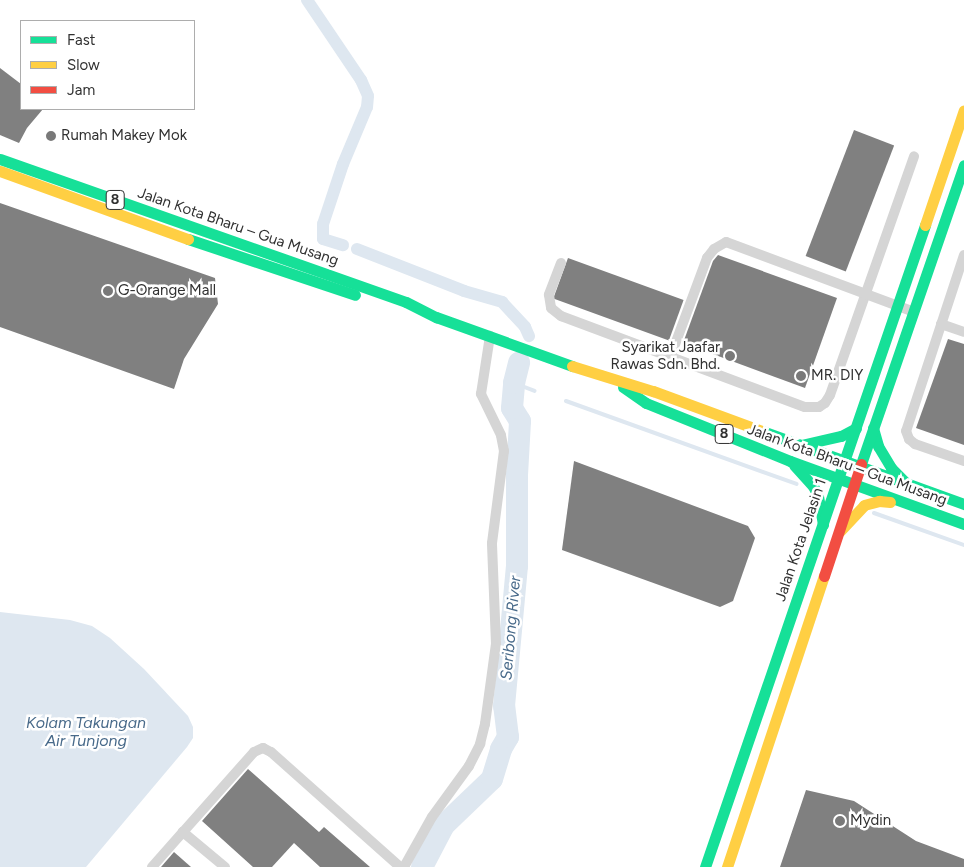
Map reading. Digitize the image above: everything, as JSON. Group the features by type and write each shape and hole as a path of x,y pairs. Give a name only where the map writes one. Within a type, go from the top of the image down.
{"main road":[{"name":"Jalan Kota Jelasin 1","path":"705,867 964,110"},
{"name":"Jalan Kota Bharu – Gua Musang","path":"0,159 406,302 436,317 613,380 653,391 908,486 964,504"},
{"path":"727,867 912,311 964,165"},
{"name":"Jalan Kota Bharu – Gua Musang","path":"0,171 257,264 418,315 436,317"},
{"name":"Jalan Kota Bharu – Gua Musang","path":"613,380 646,403 838,480 964,524"},
{"path":"797,445 841,436 856,428"},
{"path":"873,428 878,446 891,468 908,486"},
{"path":"790,461 813,486 818,496 823,525"},
{"path":"840,531 864,504 879,501 902,503"}],"street":[{"path":"561,263 549,295 551,308 561,316 804,407 819,407 825,403 830,395 914,156"},
{"path":"670,358 706,258 714,249 726,242 912,311"},
{"path":"964,254 906,431 909,439 915,444 964,461"},
{"path":"941,324 964,332"},
{"path":"152,867 254,752 263,748 271,752 402,867 432,817 470,766 480,744 485,724 496,644 492,544 504,470 504,451 501,436 481,394 490,336"},
{"path":"183,832 225,867"}],"water":[{"name":"Kolam Takungan Air Tunjong","path":"0,612 70,620 92,626 110,638 144,669 188,716 193,727 193,738 187,747 86,867 0,867"}],"building":[{"path":"0,68 20,83 20,110 42,110 27,128 19,143 0,135"},
{"path":"854,130 894,145 846,271 806,256"},
{"name":"G-Orange Mall","path":"0,203 215,278 218,304 184,359 174,389 0,327"},
{"path":"718,255 837,298 805,388 683,343 713,261"},
{"path":"568,258 684,300 669,340 553,298"},
{"path":"948,339 964,344 964,445 916,428"},
{"path":"574,461 748,526 755,538 733,601 720,607 562,550"},
{"path":"248,769 319,832 324,827 370,867 320,867 294,843 272,867 253,867 202,821"},
{"name":"Mydin","path":"806,790 854,801 916,841 964,859 964,867 780,867"},
{"path":"174,852 191,867 161,867"}],"waterway":[{"path":"307,0 361,80 368,96 367,107 343,164 323,224 323,239 343,245"},
{"path":"357,249 464,291 502,302 525,327 529,336"},
{"name":"Seribong River","path":"422,867 444,825 492,779 501,749 508,737 504,706 517,566 517,475 520,421 512,408 514,383 519,363"},
{"path":"514,383 535,391"},
{"path":"566,401 796,484"},
{"path":"874,513 964,545"}],"traffic: fast":[{"path":"0,159 406,302 436,317 572,366"},
{"path":"861,464 964,165"},
{"path":"705,867 925,225"},
{"path":"188,239 355,295"},
{"path":"623,387 646,403 790,461 964,524"},
{"path":"801,445 841,436 856,428"},
{"path":"873,428 878,446 891,468 905,482"},
{"path":"762,431 964,504"},
{"path":"794,465 813,486 818,496 823,525"}],"traffic: slow":[{"path":"925,225 964,110"},
{"path":"0,171 188,239"},
{"path":"572,366 653,391 762,431"},
{"path":"840,531 864,505 879,501 890,502"},
{"path":"727,867 824,576"}],"traffic: jam":[{"path":"824,576 861,464"}],"place":[{"name":"Rumah Makey Mok","path":"51,136"},
{"name":"G-Orange Mall","path":"108,291"},
{"name":"Syarikat Jaafar Rawas Sdn. Bhd.","path":"730,356"},
{"name":"MR. DIY","path":"801,376"},
{"name":"Mydin","path":"840,821"}]}
